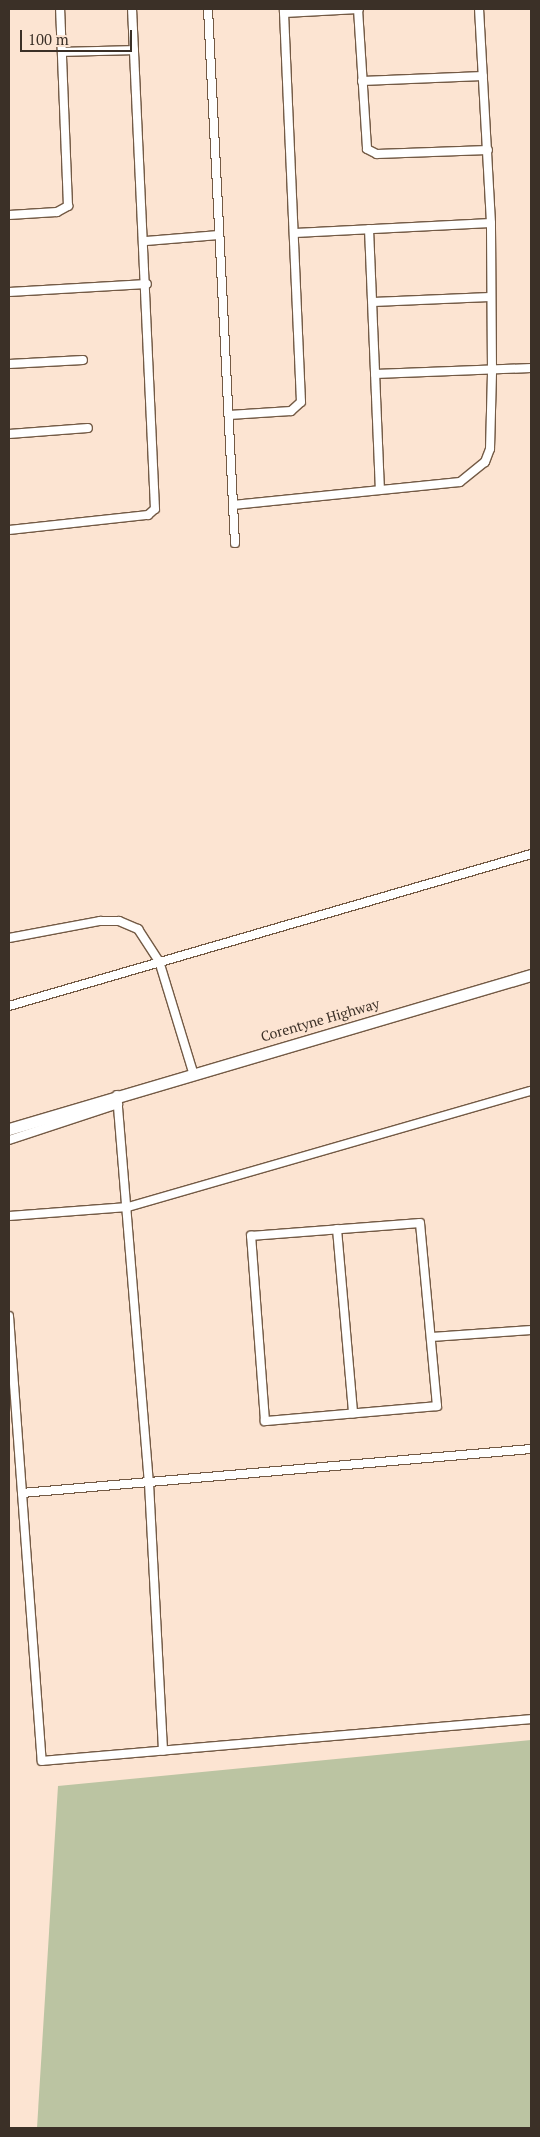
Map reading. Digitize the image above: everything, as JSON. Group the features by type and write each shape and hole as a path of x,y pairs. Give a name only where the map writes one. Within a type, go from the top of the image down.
{"main road":[{"name":"Corentyne Highway","path":"9,1129 101,1102 117,1100 193,1072 531,975"}],"street":[{"path":"9,215 57,212 68,206 60,9"},
{"path":"9,530 148,515 155,509 146,241 132,9"},
{"path":"208,9 235,543"},
{"path":"229,415 291,411 301,402 284,11 358,9 367,149 377,154 488,150"},
{"path":"233,505 460,482 476,472 490,449 492,370 491,223 479,9"},
{"path":"62,52 134,50"},
{"path":"362,81 483,76"},
{"path":"295,233 491,223"},
{"path":"369,229 380,490"},
{"path":"146,241 219,235"},
{"path":"9,292 146,284"},
{"path":"373,302 490,296"},
{"path":"9,364 83,360"},
{"path":"375,374 531,368"},
{"path":"9,434 88,428"},
{"path":"9,1006 531,854"},
{"path":"9,938 119,921 138,929 159,961 193,1072"},
{"path":"9,1216 128,1207 531,1091"},
{"path":"9,1140 117,1100 128,1207 149,1482 163,1751"},
{"path":"420,1223 437,1406 266,1421 251,1236 337,1229 420,1223"},
{"path":"337,1229 353,1413"},
{"path":"9,1316 42,1761 531,1719"},
{"path":"432,1337 531,1330"},
{"path":"22,1493 531,1449"}],"green space":[{"path":"531,1740 531,2128 37,2128 58,1786"}]}
